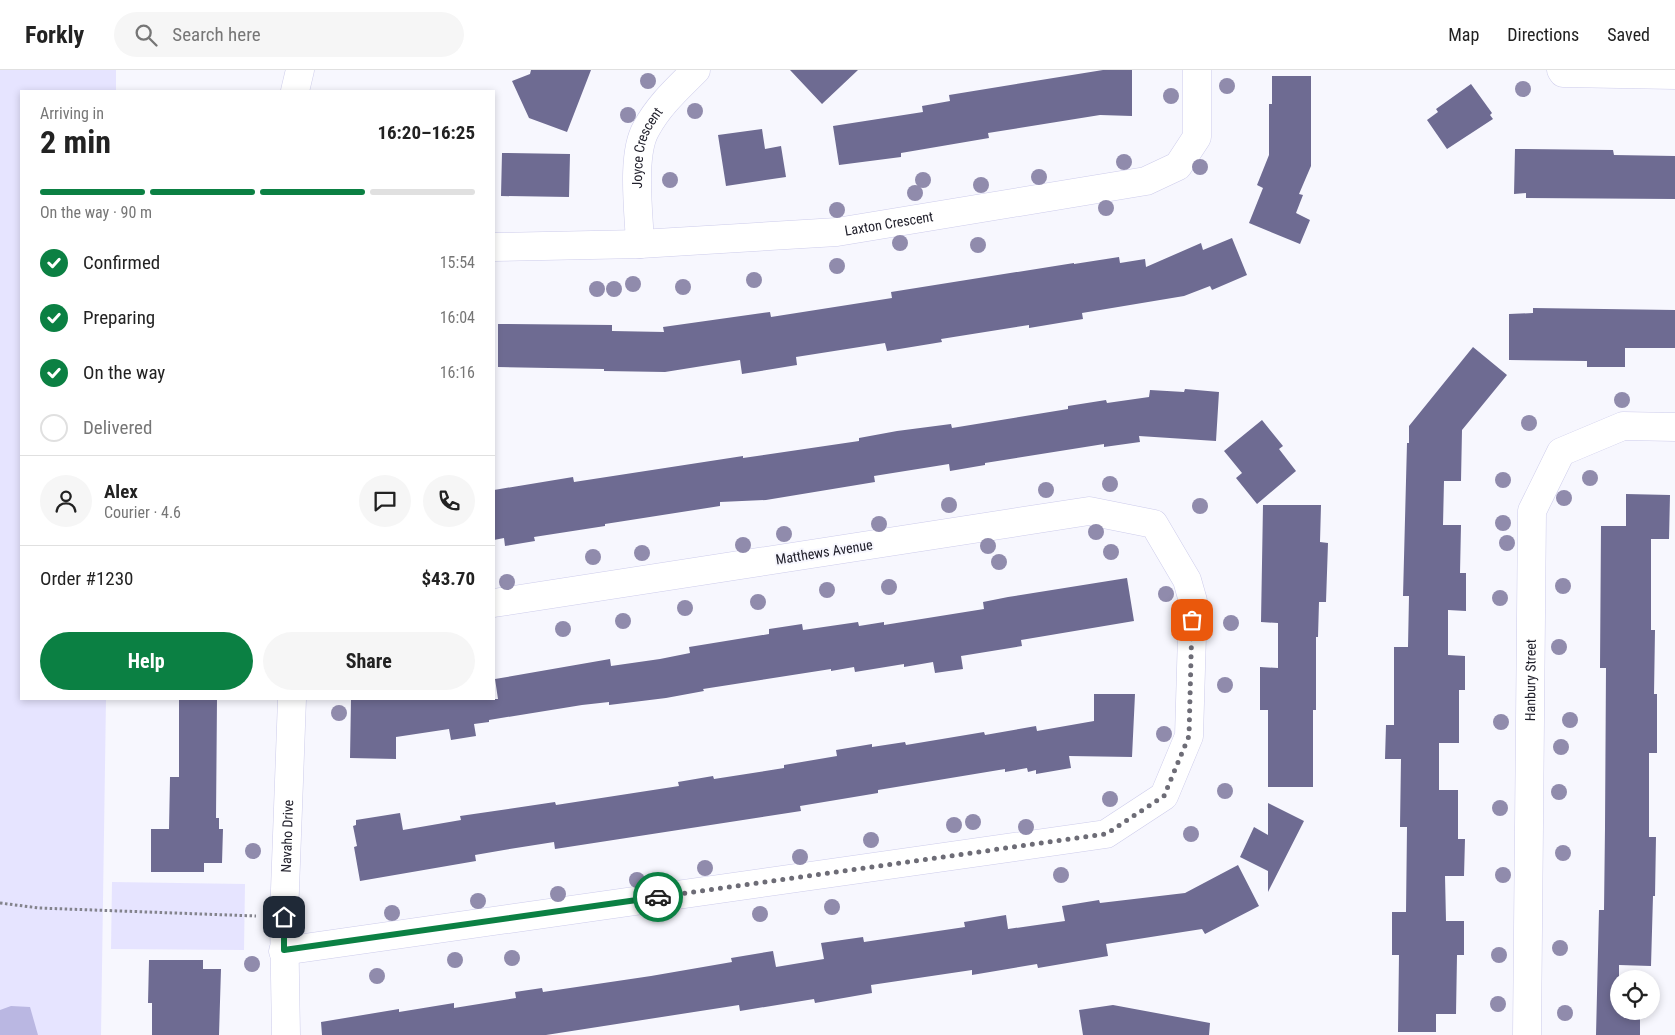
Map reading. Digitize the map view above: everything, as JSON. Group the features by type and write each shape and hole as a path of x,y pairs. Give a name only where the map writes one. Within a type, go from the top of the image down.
{"street":[{"path":"295,90 300,70"},
{"name":"Joyce Crescent","path":"640,244 638,159 644,130 661,105 696,70"},
{"name":"Laxton Crescent","path":"495,246 640,244 837,232 1146,181 1178,166 1197,137 1197,70"},
{"path":"1561,70 1563,73 1675,75"},
{"name":"Hanbury Street","path":"1527,1035 1532,511 1561,452 1623,426 1675,427"},
{"name":"Matthews Avenue","path":"284,950 1106,834 1164,796 1189,736 1193,601 1188,580 1154,524 1089,511 495,603"},
{"name":"Navaho Drive","path":"286,1035 284,917 292,700"}],"path":[{"path":"0,903 39,908 284,917"}],"shaded area":[{"path":"0,70 116,70 116,90 20,90 20,700 106,700 101,1035 0,1035"},
{"path":"112,882 245,884 244,950 111,949"},
{"path":"11,1006 30,1007 38,1035 0,1035 0,1010"}],"building":[{"path":"531,70 591,70 567,132 529,118 512,81 530,74"},
{"path":"790,70 858,70 822,104"},
{"path":"1103,70 1132,70 1132,116 1100,115 988,133 989,138 901,153 901,157 839,165 833,126 923,112 922,106 950,101 949,95"},
{"path":"1272,76 1311,76 1311,166 1299,194 1303,195 1296,213 1310,220 1300,244 1249,223 1263,188 1257,185 1269,155 1269,104 1272,104"},
{"path":"1471,84 1492,113 1490,115 1493,119 1447,149 1427,120 1438,112 1436,109"},
{"path":"762,129 765,149 781,146 786,177 726,186 718,135"},
{"path":"1515,149 1613,150 1614,155 1675,156 1675,199 1526,198 1526,193 1514,194"},
{"path":"502,153 570,154 569,197 501,196"},
{"path":"1232,238 1247,275 1212,290 1210,286 1184,296 1082,313 1083,319 1029,328 1029,325 941,339 942,342 887,351 885,343 796,357 797,365 742,374 740,360 665,372 498,367 498,324 612,325 612,331 664,332 663,327 770,312 771,317 892,298 891,292 1074,263 1119,257 1120,263 1145,259 1146,267 1201,243 1203,250"},
{"path":"1533,308 1675,310 1675,348 1625,348 1625,367 1587,367 1587,361 1509,360 1509,314 1533,313"},
{"path":"1473,347 1507,375 1462,430 1461,481 1444,481 1443,525 1461,525 1460,573 1466,573 1466,611 1448,610 1448,655 1465,656 1465,690 1459,690 1459,743 1439,743 1439,790 1458,790 1458,839 1465,839 1464,876 1445,876 1446,921 1464,921 1464,955 1457,955 1456,1014 1436,1014 1436,1032 1398,1032 1399,955 1392,955 1392,912 1406,912 1407,827 1400,827 1401,759 1385,759 1386,725 1394,725 1394,647 1408,647 1409,596 1403,596 1407,443 1409,443 1409,426"},
{"path":"1185,389 1219,392 1216,441 1139,436 1140,442 1104,447 1104,444 985,463 985,465 950,471 949,464 874,476 875,482 766,500 720,502 720,506 534,537 535,541 505,546 504,538 495,540 495,490 573,477 574,482 743,456 743,458 859,441 859,438 897,431 951,424 952,428 1068,409 1068,406 1106,400 1107,403 1149,397 1150,390 1184,392"},
{"path":"1262,420 1283,446 1279,449 1296,471 1257,504 1236,478 1242,473 1224,451"},
{"path":"1626,494 1670,495 1669,539 1651,539 1651,630 1655,630 1654,694 1657,694 1657,753 1649,753 1649,837 1656,837 1651,966 1619,965 1619,970 1610,970 1610,1020 1640,1020 1640,1035 1596,1035 1599,910 1604,910 1605,828 1606,668 1600,668 1601,526 1626,526"},
{"path":"1263,505 1321,505 1320,542 1328,543 1326,602 1319,602 1318,637 1316,637 1316,710 1313,710 1313,787 1268,787 1268,710 1260,710 1260,667 1278,668 1278,623 1261,622"},
{"path":"1127,578 1134,621 1021,640 1022,646 961,656 963,669 935,673 933,662 904,667 904,664 855,672 854,667 831,671 831,669 703,689 704,691 666,698 609,705 609,702 582,705 474,724 476,736 451,740 449,729 396,737 396,759 350,758 351,700 495,700 498,699 495,679 610,659 611,666 660,659 690,653 689,647 769,634 769,629 802,624 803,630 858,622 859,626 884,622 884,625 984,609 983,602"},
{"path":"1094,694 1135,694 1132,757 1069,756 1071,768 1036,774 1036,770 1028,772 1027,768 1005,772 1005,769 878,790 878,793 800,806 801,811 555,849 554,842 475,855 476,861 360,881 354,847 357,846 353,826 356,825 356,820 400,813 403,830 461,820 460,816 555,802 556,805 679,786 678,782 713,776 714,779 784,768 784,765 837,756 836,750 872,744 872,747 905,742 906,745 984,732 985,735 1036,726 1037,731 1094,721"},
{"path":"179,700 217,700 216,818 219,818 219,829 223,829 222,863 204,863 204,872 151,872 151,829 169,829 170,777 179,777"},
{"path":"1268,803 1304,821 1268,892 1268,871 1240,857 1254,827 1268,835"},
{"path":"1238,865 1259,906 1205,934 1202,929 1106,944 1108,956 1038,968 1037,964 972,975 972,970 871,985 872,993 815,1003 814,999 740,1011 739,1005 546,1035 322,1035 321,1022 399,1009 399,1012 454,1003 454,1008 516,998 515,992 542,988 543,992 651,976 732,962 731,958 773,951 776,967 824,959 821,943 863,937 864,942 965,927 964,922 1006,915 1008,929 1065,921 1062,906 1099,900 1100,903 1185,893"},
{"path":"149,960 203,960 203,969 221,969 219,1035 152,1035 152,1003 148,1003"},
{"path":"1113,1005 1210,1023 1209,1035 1083,1035 1079,1010"}],"way so far":[{"path":"658,897 1106,834 1164,796 1189,736 1192,620"}],"route":[{"path":"284,917 284,950 658,897"}]}
